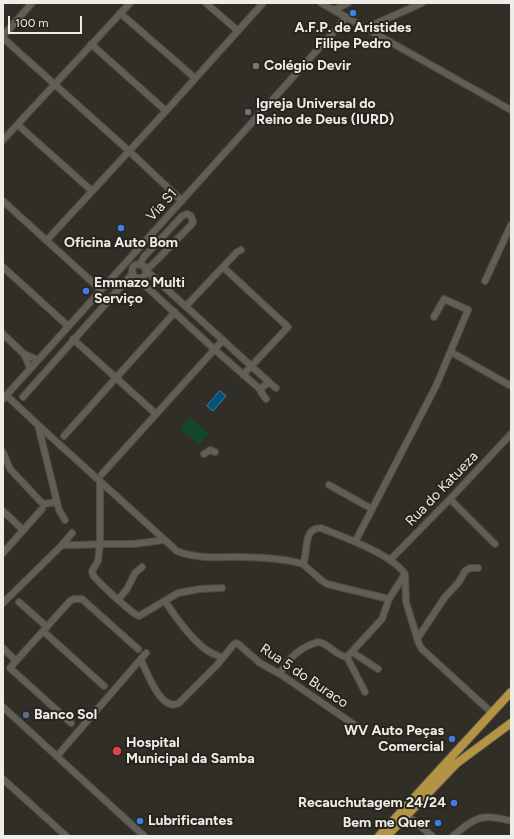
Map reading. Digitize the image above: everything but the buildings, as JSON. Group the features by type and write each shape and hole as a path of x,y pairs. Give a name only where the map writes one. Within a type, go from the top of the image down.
{"highway":[{"path":"379,836 511,692"},
{"path":"387,836 457,763 511,723"}],"street":[{"path":"32,3 3,37 130,151 182,201"},
{"path":"3,140 130,3"},
{"path":"206,3 238,31"},
{"path":"47,240 130,151 263,3"},
{"path":"321,3 511,110"},
{"path":"334,10 348,3"},
{"name":"Via S1","path":"5,397 339,27 351,3"},
{"path":"366,28 422,3"},
{"path":"120,13 195,78"},
{"path":"91,44 166,111"},
{"path":"18,124 92,192"},
{"path":"3,201 101,290"},
{"path":"23,397 73,339 135,275 144,275 144,268 143,258 185,214 192,218 192,223 152,266 144,268 134,266 135,275 214,349 261,390 262,395 266,398"},
{"path":"484,281 511,225"},
{"path":"186,306 237,252 241,250"},
{"path":"223,267 288,327 243,375"},
{"path":"3,268 68,326"},
{"path":"144,268 273,386 266,384 261,390"},
{"path":"355,542 436,386 468,310 444,299 434,317"},
{"path":"64,436 175,312"},
{"path":"3,334 24,354 38,360"},
{"path":"73,339 156,414"},
{"path":"222,340 101,478 100,544 98,561 92,571 93,575 136,616 141,615 178,594 190,590 222,588"},
{"path":"450,352 511,386"},
{"path":"24,354 30,368"},
{"path":"5,397 101,478 177,551 189,555 213,558 269,558 302,564 327,584 389,599"},
{"path":"38,425 59,510 65,520"},
{"name":"Rua do Katueza","path":"390,560 511,434"},
{"path":"204,454 208,451 215,452"},
{"path":"3,452 10,469 41,502 44,504 57,502"},
{"path":"329,486 372,509"},
{"path":"450,499 495,544"},
{"path":"3,553 42,509"},
{"path":"3,511 24,530"},
{"path":"302,564 305,556 308,534 311,530 316,528 321,528 355,542 390,560 405,574 406,602 417,639 422,649 492,713"},
{"path":"3,603 62,545 72,533"},
{"path":"62,545 134,544 164,540"},
{"path":"118,600 127,588 135,573 142,567"},
{"path":"417,639 445,597 459,582 465,571 470,568 478,568"},
{"path":"347,657 382,619 389,599 405,574"},
{"path":"71,723 10,668 16,661 70,601 78,598 82,599 138,648"},
{"path":"141,660 158,694 170,705 173,705 179,703 223,658 208,651 194,638 165,601"},
{"path":"19,602 104,686"},
{"path":"280,674 293,656 308,646 318,642 336,653 347,657 365,692"},
{"name":"Rua 5 do Buraco","path":"223,658 235,644 240,646 260,663 280,674 359,728"},
{"path":"3,648 16,661"},
{"path":"352,652 378,669"},
{"path":"57,756 146,653"},
{"path":"3,707 144,836"},
{"path":"3,779 66,836"},
{"path":"407,815 432,836"},
{"path":"453,836 472,821 482,817 492,816 511,820"}],"green space":[{"path":"190,417 209,434 199,445 180,429"}],"water":[{"path":"220,391 226,396 213,411 207,406"}],"place":[{"name":"A.F.P. de Aristides Filipe Pedro","path":"353,13"},
{"name":"Colégio Devir","path":"256,66"},
{"name":"Igreja Universal do Reino de Deus (IURD)","path":"248,112"},
{"name":"Oficina Auto Bom","path":"121,228"},
{"name":"Emmazo Multi Serviço","path":"86,291"},
{"name":"Banco Sol","path":"26,715"},
{"name":"WV Auto Peças Comercial","path":"452,739"},
{"name":"Hospital Municipal da Samba","path":"117,751"},
{"name":"Recauchutagem 24/24","path":"454,803"},
{"name":"Lubrificantes","path":"140,821"},
{"name":"Bem me Quer","path":"438,823"}]}
